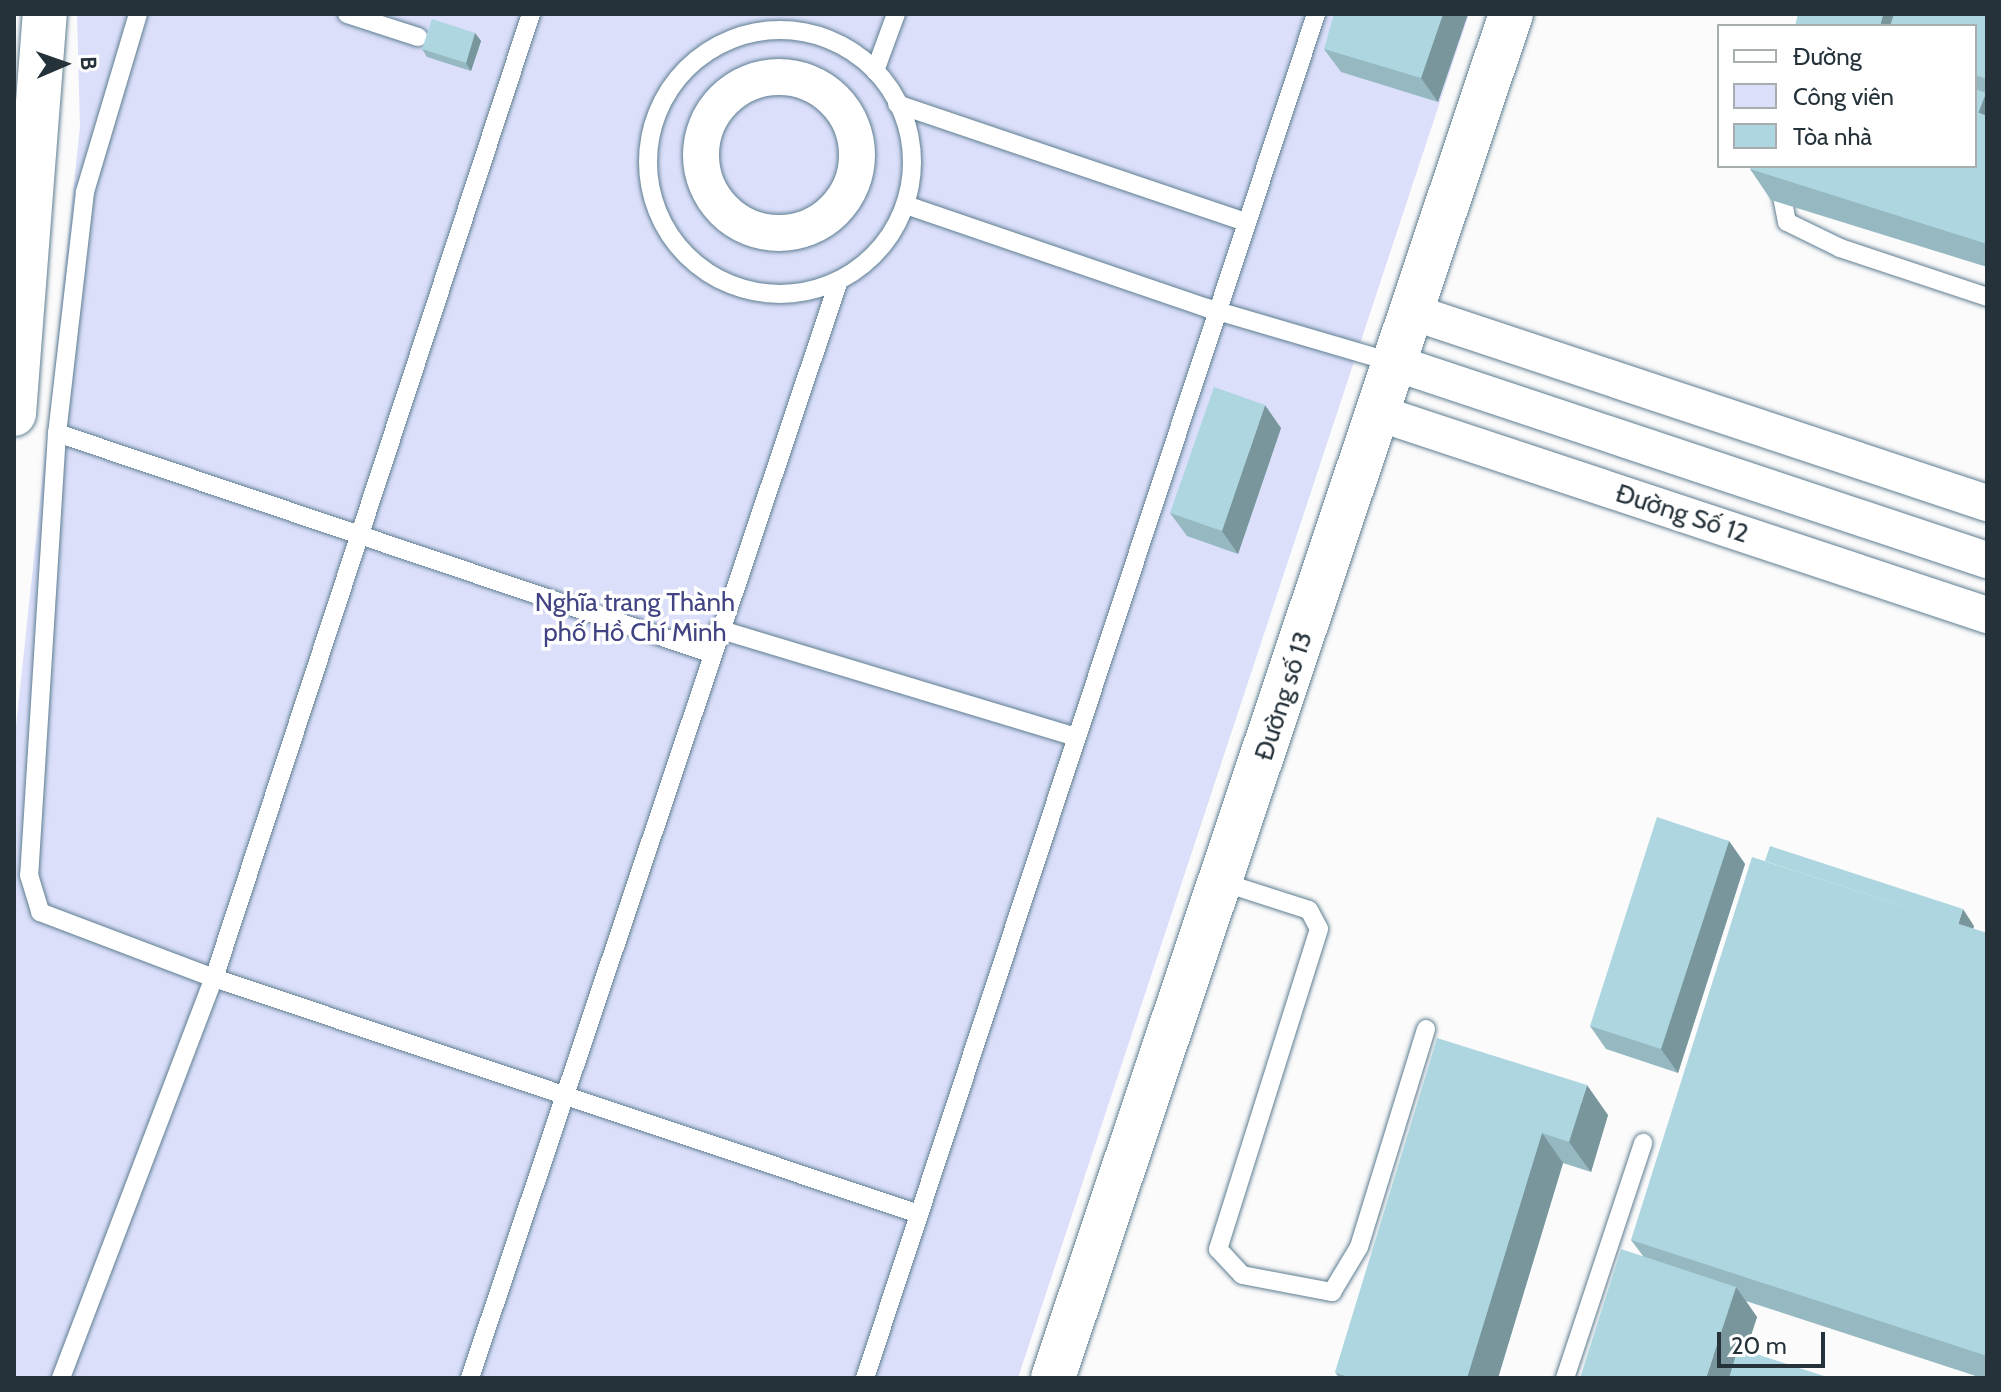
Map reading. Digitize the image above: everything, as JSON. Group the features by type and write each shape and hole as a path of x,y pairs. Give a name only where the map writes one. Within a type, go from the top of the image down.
{"street":[{"path":"14,410 45,14"},
{"name":"Đường số 13","path":"1053,1378 1511,14"},
{"path":"783,76 809,82 832,97 849,118 857,144 854,177 833,212 789,234 764,233 721,209 701,164 702,137 713,111 731,92 755,79 783,76"},
{"path":"1412,312 1987,503"},
{"name":"Đường Số 12","path":"1395,363 1987,560"},
{"name":"Đường Số 12","path":"1378,413 1987,615"}],"lane":[{"path":"138,14 85,192 57,433 29,875 33,897 50,920 919,1214"},
{"path":"347,14 418,37"},
{"path":"61,1378 214,978 357,534 531,14"},
{"path":"875,71 896,14"},
{"path":"865,1378 1316,14"},
{"path":"774,28 815,33 854,51 875,71 897,104 913,159 906,205 887,241 854,273 812,292 767,295 723,284 686,258 656,206 647,177 650,131 668,89 696,58 733,37 774,28"},
{"path":"897,104 1246,222"},
{"path":"1776,168 1787,222 1840,248 1987,297"},
{"path":"906,205 1216,311 1395,363"},
{"path":"470,1378 718,629 839,280"},
{"path":"57,433 710,653"},
{"path":"718,629 1076,737"},
{"path":"1222,882 1309,910 1319,929 1218,1249 1242,1275 1332,1292 1359,1247 1426,1029"},
{"path":"1565,1378 1643,1143"}],"green space":[{"name":"Nghĩa trang Thành phố Hồ Chí Minh","path":"77,14 1469,14 1018,1378 14,1378 14,745 80,127"}],"building":[{"path":"1334,14 1443,14 1421,78 1324,49"},
{"path":"1798,14 1883,14 1880,24 1796,24"},
{"path":"1894,14 1987,14 1987,79 1977,76 1977,24 1891,24"},
{"path":"432,19 475,33 466,63 422,49"},
{"path":"1977,90 1986,93 1977,112"},
{"path":"1977,112 1987,116 1987,244 1750,169 1977,168"},
{"path":"1214,387 1265,405 1222,531 1170,513"},
{"path":"1657,817 1729,841 1661,1049 1590,1026"},
{"path":"1770,846 1963,909 1958,924 1765,861"},
{"path":"1752,857 1987,933 1987,1356 1631,1240"},
{"path":"1437,1038 1587,1085 1569,1142 1542,1133 1467,1378 1353,1378 1335,1372"},
{"path":"1621,1249 1736,1287 1706,1378 1580,1378"},
{"path":"1738,1348 1830,1378 1729,1378"}]}
